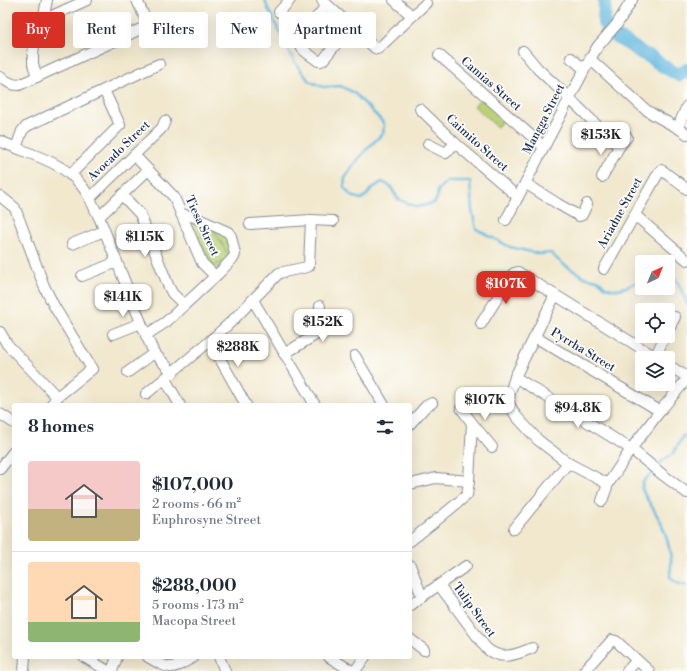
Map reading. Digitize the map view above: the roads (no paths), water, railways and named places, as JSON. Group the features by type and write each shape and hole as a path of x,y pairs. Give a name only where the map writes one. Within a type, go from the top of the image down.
{"street":[{"path":"45,12 47,0"},
{"path":"61,12 87,0"},
{"path":"0,77 10,84 19,85 145,27 147,23 137,0"},
{"path":"279,12 290,0"},
{"path":"394,0 412,16"},
{"name":"Mangga Street","path":"506,220 584,69 598,46 617,24 632,0"},
{"path":"318,12 325,2 336,12"},
{"path":"374,48 379,48 426,3"},
{"path":"34,48 33,64 38,77"},
{"path":"301,48 318,61 323,60 333,48"},
{"path":"523,51 538,69 619,147"},
{"name":"Camias Street","path":"440,55 544,147"},
{"path":"571,58 584,69"},
{"path":"590,59 647,110 659,119 678,127 687,134"},
{"path":"16,148 22,131 27,126 159,64"},
{"path":"70,175 120,125 104,90"},
{"path":"678,127 687,106"},
{"name":"Caimito Street","path":"420,109 455,143 518,197"},
{"name":"Avocado Street","path":"90,198 162,128 165,121"},
{"path":"602,177 627,136"},
{"path":"0,141 43,158 60,168 81,185 90,198 146,336 154,353 169,376 179,403"},
{"path":"428,144 446,153 455,143"},
{"name":"Tiesa Street","path":"134,155 174,197 202,263 215,276"},
{"path":"99,217 148,170"},
{"name":"Ariadne Street","path":"604,269 657,174 661,170 687,189"},
{"path":"525,183 579,216 582,215 587,204"},
{"path":"122,195 136,208 140,214 168,285 172,292 184,305"},
{"path":"0,196 15,208 44,286 54,306 92,369 57,397 52,403"},
{"path":"146,336 166,322 221,271 235,254 231,236 228,232 194,217 181,214"},
{"path":"635,214 686,258"},
{"path":"146,394 232,321 279,273 307,267 310,264 311,220"},
{"path":"250,224 311,220 333,221"},
{"path":"72,244 104,231"},
{"path":"82,276 117,262"},
{"path":"481,324 511,276 518,272 645,351"},
{"path":"105,302 128,292"},
{"path":"555,295 515,377 508,399 509,404 516,416 538,440 568,463 608,484"},
{"path":"253,300 313,403"},
{"path":"284,354 317,334 320,321 320,306"},
{"path":"113,334 141,323"},
{"path":"0,332 7,344 57,397"},
{"name":"Pyrrha Street","path":"535,337 660,411"},
{"path":"210,341 245,403"},
{"path":"128,372 154,353"},
{"path":"355,356 383,403"},
{"path":"602,501 608,484 631,449 687,378 675,370"},
{"path":"515,377 631,449 663,475 686,490"},
{"path":"412,422 426,406 432,402"},
{"path":"461,408 492,447"},
{"path":"0,414 12,422"},
{"path":"412,539 467,495 472,423"},
{"path":"0,469 12,454"},
{"path":"514,529 568,463"},
{"path":"412,484 436,478 469,481"},
{"path":"412,604 466,566"},
{"path":"412,570 422,597"},
{"name":"Tulip Street","path":"439,585 491,653 501,656 509,656 532,648"},
{"path":"584,671 612,640 614,640 649,671"},
{"path":"412,641 424,650"},
{"path":"24,671 25,659"},
{"path":"87,659 108,671"},
{"path":"112,671 116,659"},
{"path":"150,659 163,669 172,669 190,659"},
{"path":"220,659 225,671"},
{"path":"332,659 352,671"},
{"path":"355,671 364,659"},
{"path":"627,671 637,660"}],"waterway":[{"path":"265,0 294,61 309,81 323,87 341,86 354,93 384,124 383,133 364,152 345,178 344,187 351,196 361,199 367,195 371,189 382,182 390,186 398,199 417,207 434,203 437,198 438,190 447,181 470,181 472,210 476,229 510,247 540,254 551,253 563,264 587,278 598,280 610,289 626,287 635,283"},
{"path":"605,0 604,23 616,37 679,75 687,70"},
{"path":"675,278 687,304"},
{"path":"657,467 663,460 673,454 683,436 687,435"},
{"path":"654,471 644,480 642,488 665,533 671,559 670,577 677,583 687,585"}]}
